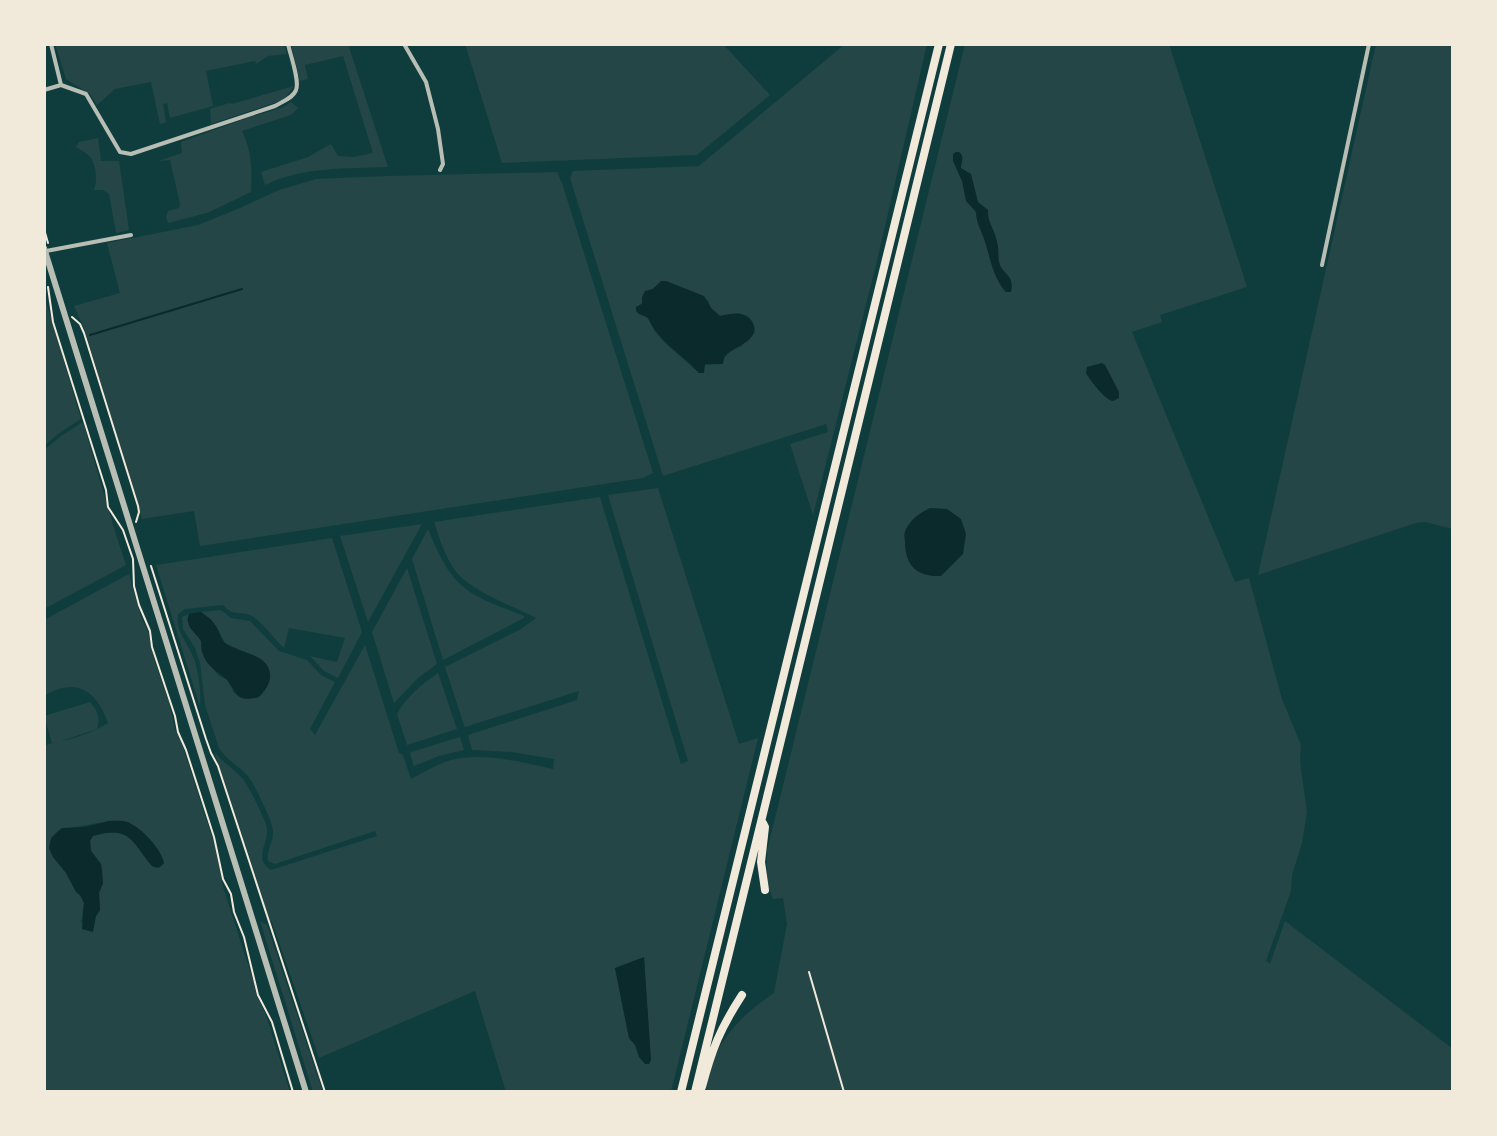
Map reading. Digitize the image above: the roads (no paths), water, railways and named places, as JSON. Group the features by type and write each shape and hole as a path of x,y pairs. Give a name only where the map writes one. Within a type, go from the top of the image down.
{"highway":[{"path":"681,1092 939,44"},
{"path":"698,1092 951,44"},
{"path":"762,819 765,827 761,862 765,890"},
{"path":"698,1092 711,1051 742,995"}],"street":[{"path":"51,44 61,85"},
{"path":"44,90 61,85 86,94 120,152 131,154 275,106 292,96 297,90 297,82 288,44"},
{"path":"404,44 426,82 431,99 443,164 440,170"},
{"path":"1322,265 1369,44"},
{"path":"131,235 46,251 306,1092"}],"waterway":[{"path":"90,335 242,289"}]}
